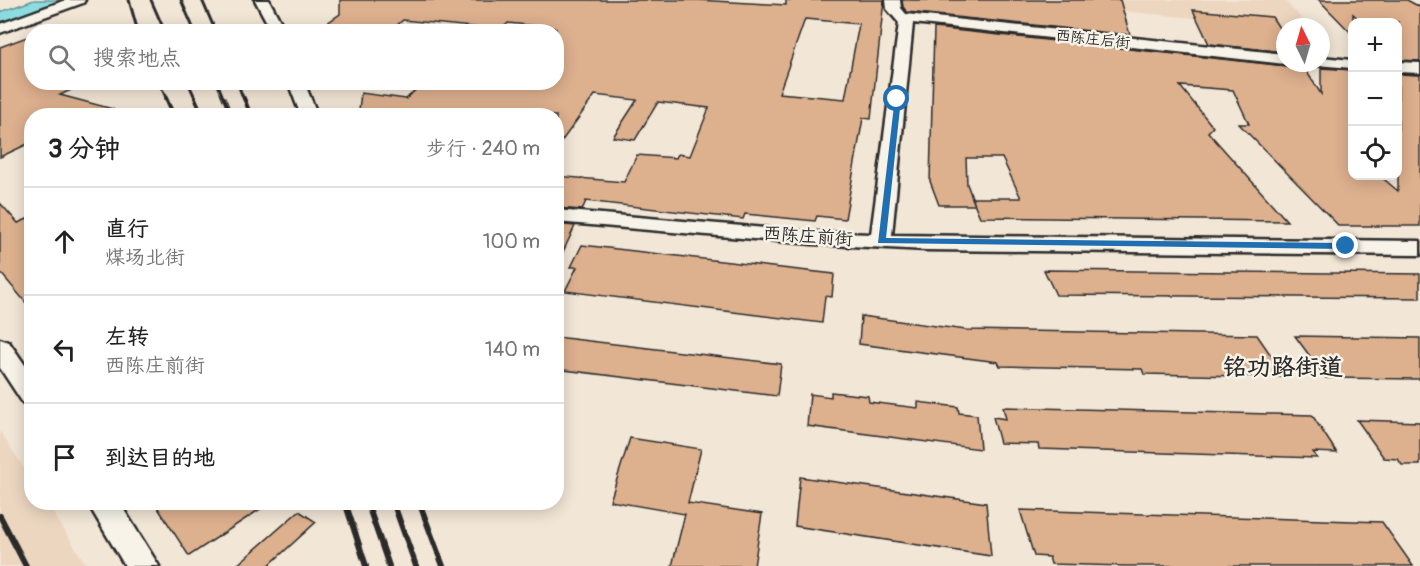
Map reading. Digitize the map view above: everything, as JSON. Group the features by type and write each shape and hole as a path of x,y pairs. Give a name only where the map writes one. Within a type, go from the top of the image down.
{"street":[{"path":"0,29 78,0"},
{"path":"262,0 277,24"},
{"path":"882,241 906,23 894,9 893,0"},
{"name":"西陈庄后街","path":"902,18 1276,58"},
{"path":"1330,63 1348,64"},
{"path":"1402,67 1420,68"},
{"path":"299,90 307,108"},
{"name":"西陈庄前街","path":"564,217 812,238 882,241 1420,248"},
{"path":"0,348 24,384"},
{"path":"107,510 144,566"}],"shaded area":[{"path":"1012,0 1284,0 1301,18 1276,18 1276,26"},
{"path":"0,431 24,468 24,510 51,510 87,566 0,566"}],"water":[{"path":"34,0 64,0 0,23 0,12"}],"building":[{"path":"340,0 697,0 786,5 786,0 884,0 871,119 863,118 845,219 817,216 815,221 745,214 743,219 586,201 582,210 564,209 564,177 624,182 637,155 676,158 678,154 690,156 709,108 658,102 635,140 613,137 637,100 595,95 564,138 564,108 359,108 361,93 406,99 416,90 564,90 564,24 442,24 403,20 398,24 326,24 340,14","holes":["805,19 859,24 845,99 779,93"]},
{"path":"902,0 1120,0 1130,35 907,12"},
{"path":"1319,0 1407,0 1420,7 1420,61 1402,60 1402,18 1358,18 1353,14 1353,18 1348,18 1348,30"},
{"path":"1193,10 1272,17 1276,23 1276,51 1209,44"},
{"path":"934,28 1276,65 1276,72 1307,72 1321,94 1321,72 1330,72 1330,69 1348,70 1348,180 1385,180 1398,191 1398,180 1402,180 1402,74 1420,75 1420,226 1339,226 1239,124 1249,124 1233,90 1180,86 1213,127 1208,132 1287,221 980,217 975,205 939,205 930,181","holes":["966,158 1002,158 1021,198 972,198 967,184"]},
{"path":"24,38 24,90 71,90 60,95 109,108 24,108 24,146 0,157 0,47"},
{"path":"0,203 18,223 24,220 24,300 0,272"},
{"path":"564,225 575,226 564,250"},
{"path":"582,245 834,274 832,297 825,296 822,323 565,291 577,267 571,267"},
{"path":"1044,270 1420,274 1420,298 1056,295"},
{"path":"861,316 966,330 1257,335 1286,377 1144,374 1142,369 1000,366 998,362 859,344"},
{"path":"1295,336 1420,338 1420,379 1326,378"},
{"path":"564,338 781,364 777,396 564,370"},
{"path":"831,392 868,396 869,402 918,408 918,402 958,407 959,413 977,415 980,449 807,426 810,394 831,397"},
{"path":"1003,407 1312,415 1337,453 1313,452 1317,458 1039,449 1038,444 1000,443 993,417 1006,419"},
{"path":"1357,420 1420,422 1420,465 1402,465 1398,459 1384,458"},
{"path":"630,438 701,449 688,503 762,514 754,566 672,566 685,514 610,501"},
{"path":"800,477 986,503 991,556 795,526"},
{"path":"159,510 259,510 189,556"},
{"path":"1020,510 1382,522 1413,566 1051,564 1049,557 1034,556"},
{"path":"299,511 316,522 268,566 236,566"}],"railway":[{"path":"129,0 136,24"},
{"path":"151,0 162,24"},
{"path":"181,0 192,24"},
{"path":"202,0 212,24"},
{"path":"163,90 167,100"},
{"path":"192,90 196,100"},
{"path":"220,90 224,100"},
{"path":"240,90 244,100"},
{"path":"166,98 170,108"},
{"path":"195,98 199,108"},
{"path":"224,98 228,108"},
{"path":"244,98 248,108"},
{"path":"348,510 366,566"},
{"path":"370,510 389,566"},
{"path":"396,510 416,566"},
{"path":"422,510 443,566"},
{"path":"0,516 26,566"}],"district":[{"name":"铭功路街道","path":"1283,367"}],"route":[{"path":"897,99 882,241 1346,246"}]}
